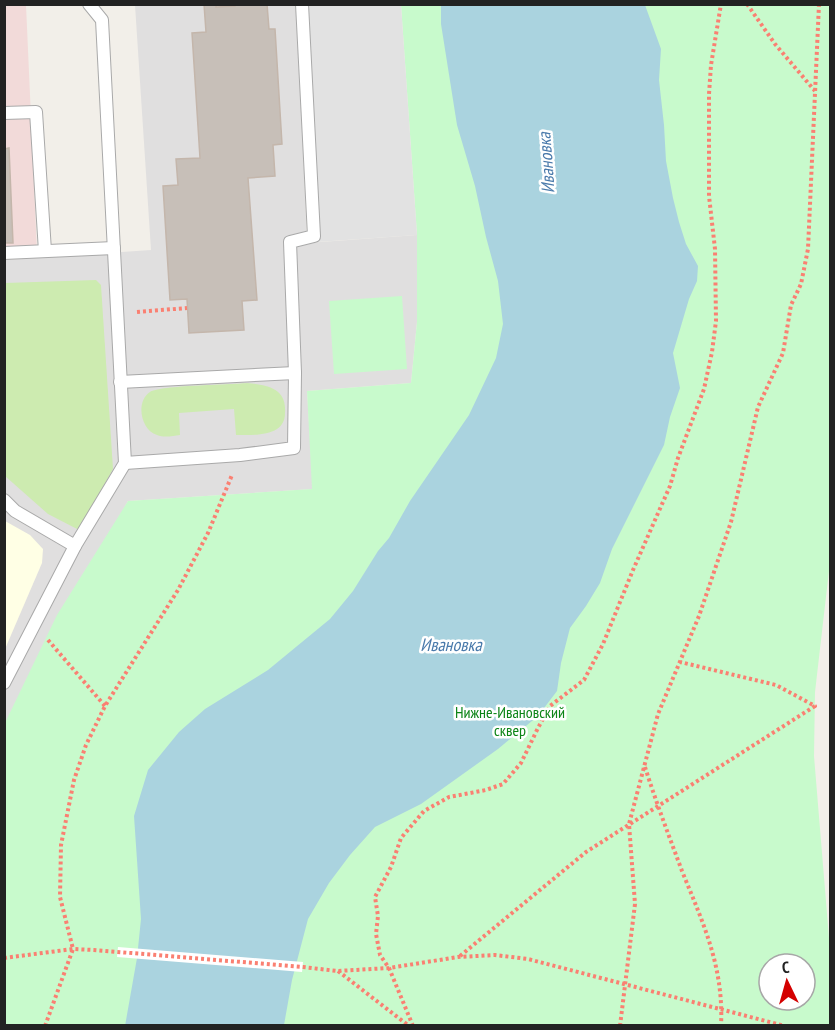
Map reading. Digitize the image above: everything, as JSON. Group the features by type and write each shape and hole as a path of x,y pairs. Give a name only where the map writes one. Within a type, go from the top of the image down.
{"lane":[{"path":"4,683 75,546 125,463 102,20 89,4"},
{"path":"125,463 240,455 294,448 290,242 314,236 302,4"},
{"path":"4,113 36,112 45,251"},
{"path":"4,253 114,248"},
{"path":"120,382 294,373"},
{"path":"4,500 15,511 75,546"}],"path":[{"path":"411,1026 389,969 380,955 376,934 378,916 375,897 391,867 401,838 424,811 449,797 486,790 503,784 521,763 550,706 584,680 603,644 669,486 704,389 716,321 715,249 709,196 709,94 711,65 721,4"},
{"path":"747,4 775,44 815,91"},
{"path":"620,1026 635,904 629,824 658,714 699,616 731,522 758,407 783,353 791,306 801,284 808,249 819,4"},
{"path":"117,314 187,308"},
{"path":"45,1026 73,950 60,897 61,845 74,780 86,745 105,706 178,590 208,533 240,455"},
{"path":"35,624 105,706"},
{"path":"458,957 586,852 815,706 776,685 680,662"},
{"path":"644,766 711,943 722,1008 721,1026"},
{"path":"4,958 73,950 94,950 337,971 389,969 458,957 495,955 528,959 785,1026"},
{"path":"337,971 411,1026"}],"shaded area":[{"path":"4,5 26,5 37,252 5,253"},
{"path":"135,5 295,5 298,26 307,243 417,235 417,322 411,383 307,391 313,489 128,501 5,724 5,260 151,250"},
{"path":"302,5 401,5 417,235 317,242 314,236"},
{"path":"5,521 30,535 43,549 42,563 5,649"}],"green space":[{"name":"Нижне-Ивановский сквер","path":"401,5 830,5 830,562 815,692 814,756 830,950 830,1025 5,1025 4,725 57,615 128,501 312,489 307,391 411,383 417,322 417,235"},
{"path":"96,280 101,285 113,469 79,530 48,514 5,476 5,283"},
{"path":"402,296 407,369 334,374 329,301"},
{"path":"247,383 274,389 283,398 285,417 277,429 263,434 236,435 234,409 179,413 180,435 174,436 157,435 147,428 144,422 141,409 145,397 150,392 181,387"}],"water":[{"name":"Ивановка","path":"441,5 645,5 661,49 659,80 666,161 673,198 686,244 698,266 697,281 689,299 673,353 680,388 664,445 612,549 600,583 570,628 557,691 538,716 498,749 421,804 375,827 350,855 329,883 308,919 292,980 284,1025 125,1026 137,958 141,919 134,816 148,770 179,732 205,709 268,670 330,619 353,591 389,538 410,501 469,415 496,358 503,324 498,281 475,186 457,125 441,24"}],"pier":[{"path":"118,947 303,962 302,972 117,957"}],"building":[{"path":"204,4 216,4 216,7 235,6 235,4 267,4 269,29 275,29 282,144 273,145 275,176 248,178 257,300 242,301 244,330 189,333 187,299 170,300 163,186 178,185 176,159 200,158 192,33 206,32"},
{"path":"9,148 13,243 4,243 4,149"}]}
